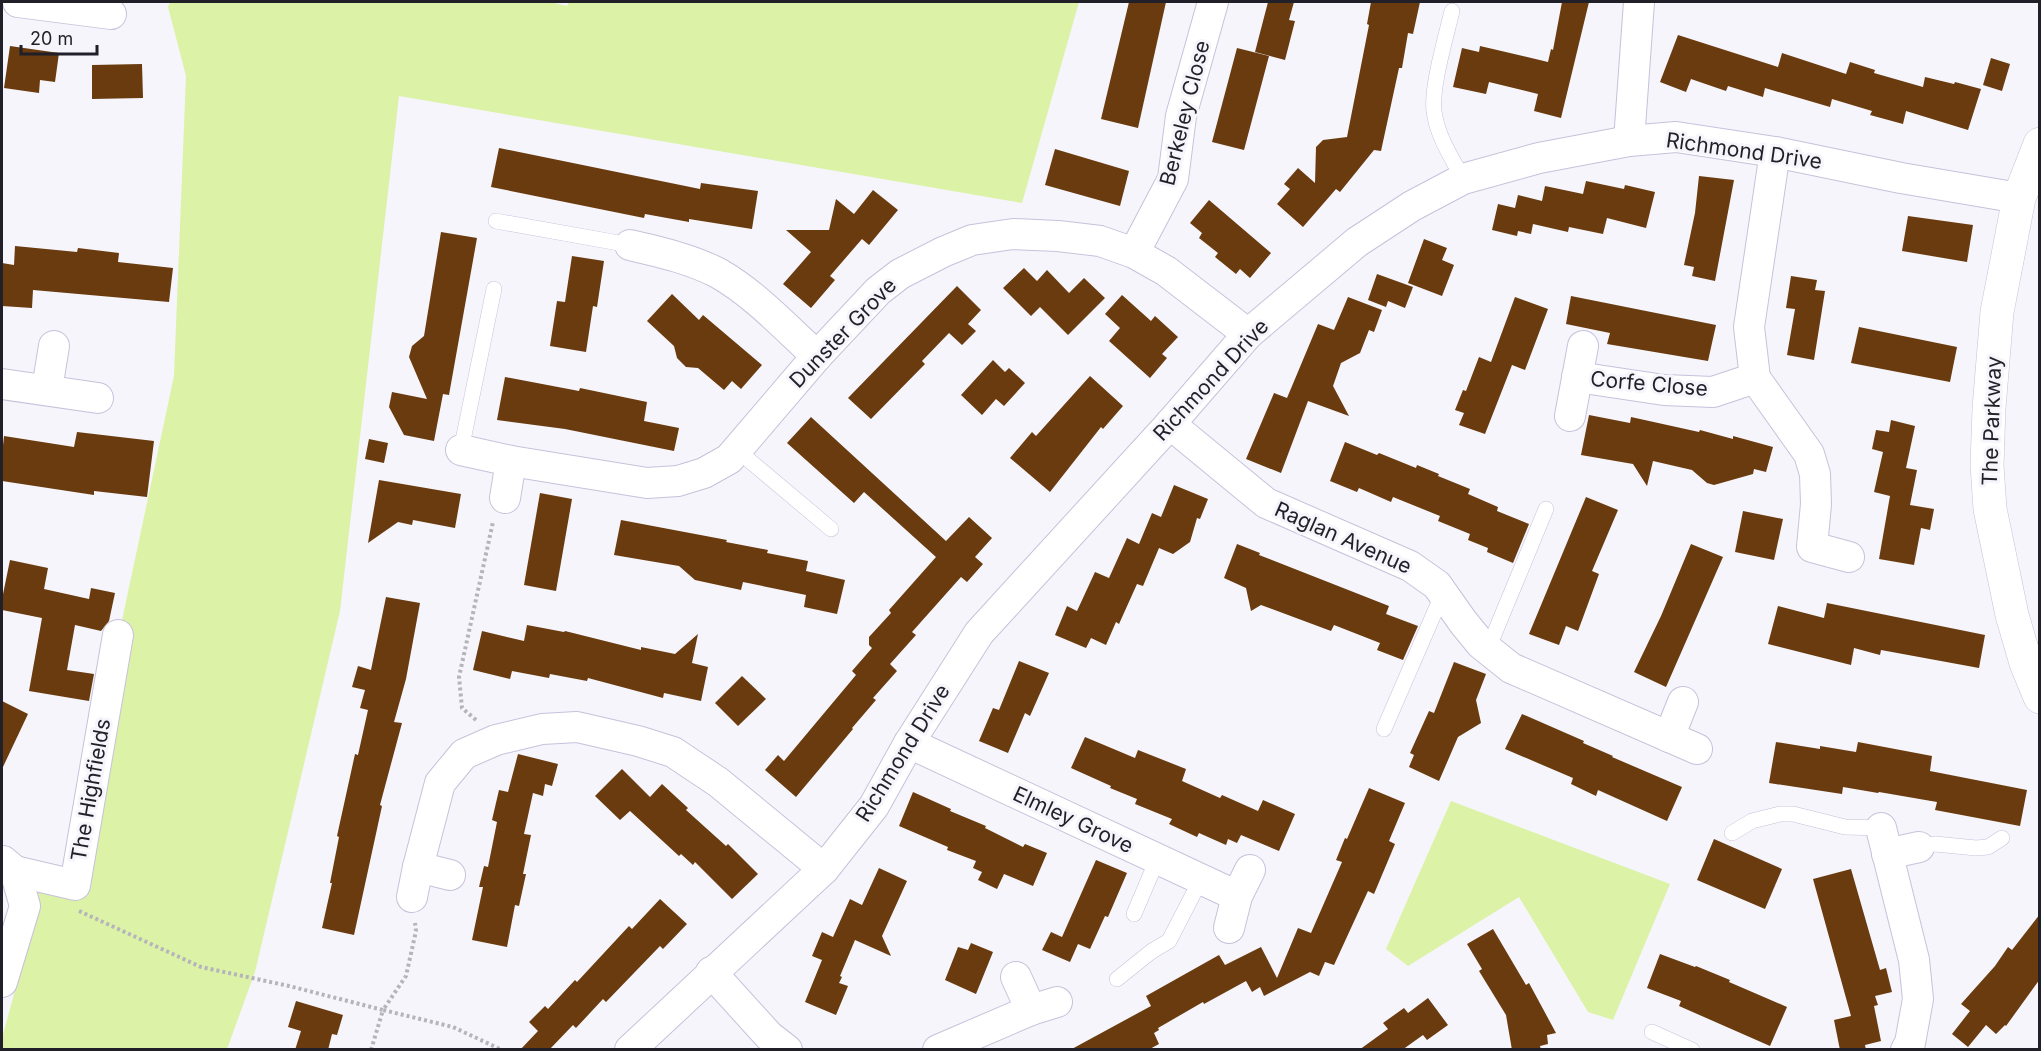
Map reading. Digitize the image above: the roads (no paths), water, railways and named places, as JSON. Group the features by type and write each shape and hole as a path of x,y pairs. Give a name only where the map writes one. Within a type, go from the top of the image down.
{"street":[{"path":"18,2 111,14"},
{"name":"Berkeley Close","path":"1134,253 1173,179 1181,116 1213,2"},
{"path":"1629,141 1639,2"},
{"name":"Richmond Drive","path":"630,1050 824,868 874,806 909,743 979,633 1170,424 1248,333 1357,242 1413,206 1463,179 1539,158 1629,141 1676,136 1775,152 1901,178 2019,198"},
{"name":"The Parkway","path":"2040,144 2019,198 1997,312 1987,465 1990,509 2010,604 2026,663 2040,696"},
{"path":"1775,152 1749,327 1755,378 1809,454 1815,474 1816,504 1812,548 1849,557"},
{"name":"Dunster Grove","path":"461,450 511,461 647,483 678,481 704,473 729,459 817,356 878,291 900,274 972,240 1013,234 1100,241 1134,253 1166,271 1248,333"},
{"path":"630,245 677,257 732,267 741,288 817,356"},
{"path":"47,389 54,346"},
{"name":"Corfe Close","path":"1570,416 1583,346"},
{"name":"Corfe Close","path":"1577,377 1664,390 1713,392 1755,378"},
{"path":"2,384 98,398"},
{"name":"Raglan Avenue","path":"1170,424 1266,502 1410,566 1437,585 1462,622 1488,649 1511,668 1697,749"},
{"path":"505,498 511,461"},
{"name":"The Highfields","path":"8,866 75,885 118,635"},
{"path":"1669,737 1683,702"},
{"path":"412,897 417,867 440,783 464,753 496,740 542,729 577,727 674,752 718,782 824,868"},
{"name":"Elmley Grove","path":"909,743 1237,896"},
{"path":"1906,1050 1910,1043 1918,999 1914,960 1884,841 1919,847"},
{"name":"The Highfields","path":"2,982 25,906 8,866"},
{"path":"417,867 450,875"},
{"path":"1229,928 1237,896 1250,870"},
{"path":"711,972 769,1036 787,1050"},
{"path":"938,1050 1044,1006 1016,977"}],"lane":[{"path":"1452,11 1438,76 1434,110 1442,140 1463,179"},
{"path":"496,221 630,245"},
{"path":"461,450 495,289"},
{"path":"737,450 831,529"},
{"path":"1488,649 1546,509"},
{"path":"1384,729 1443,593"},
{"path":"1731,833 1752,821 1780,814 1793,814 1845,827 1884,841"},
{"path":"1919,847 1935,844 1988,847 2002,838"},
{"path":"1134,914 1157,860"},
{"path":"1117,979 1152,951 1169,941 1201,879"},
{"path":"1652,1032 1692,1050"}]}
